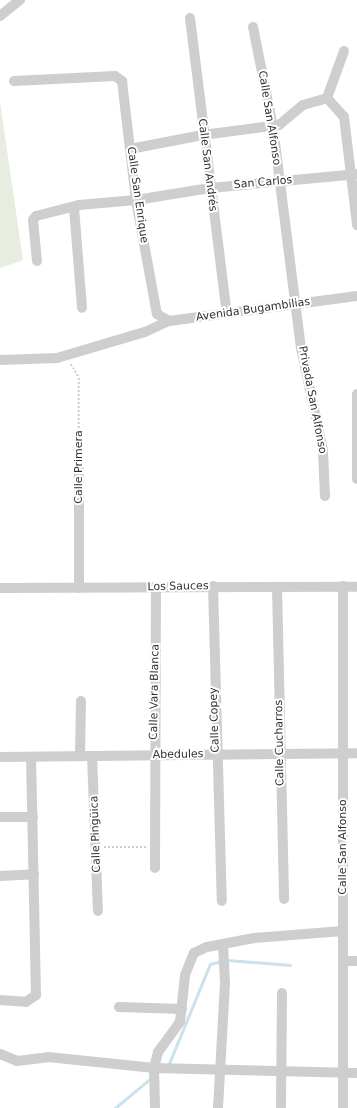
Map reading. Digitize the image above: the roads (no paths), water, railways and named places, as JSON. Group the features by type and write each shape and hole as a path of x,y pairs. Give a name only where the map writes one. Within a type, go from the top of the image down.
{"street":[{"path":"0,16 20,0"},
{"name":"Calle San Andrés","path":"190,18 203,135 227,313"},
{"name":"Calle San Alfonso","path":"253,27 273,127 296,304"},
{"path":"327,98 344,51"},
{"name":"Calle San Enrique","path":"14,81 115,76 122,81 136,200 155,308 157,314 169,321"},
{"path":"130,149 203,135 279,126 303,105 327,98"},
{"path":"327,98 344,117 354,175 357,225"},
{"name":"San Carlos","path":"37,261 34,217 74,208 210,188 354,175"},
{"path":"74,208 82,308"},
{"name":"Avenida Bugambilias","path":"0,360 57,358 145,332 169,321 357,296"},
{"name":"Privada San Alfonso","path":"296,304 323,452 325,496"},
{"path":"357,394 357,479"},
{"name":"Calle Primera","path":"79,458 79,588"},
{"name":"Los Sauces","path":"0,588 156,588 212,586 357,587"},
{"name":"Calle Copey","path":"212,586 216,755 222,901"},
{"name":"Calle San Alfonso","path":"343,586 343,1108"},
{"name":"Calle Cucharros","path":"277,587 284,899"},
{"name":"Calle Vara Blanca","path":"155,868 154,755 156,588"},
{"path":"80,756 81,701"},
{"name":"Abedules","path":"0,757 357,753"},
{"path":"0,1000 26,1002 36,995 32,756"},
{"name":"Calle Pingüica","path":"92,756 97,847 98,911"},
{"path":"0,817 33,817"},
{"path":"0,876 34,874"},
{"path":"155,1108 154,1068 162,1044 180,1022 189,962 194,954 222,944 284,934 343,931"},
{"path":"218,1108 225,983 222,944"},
{"path":"343,961 357,961"},
{"path":"281,1108 282,993"},
{"path":"120,1007 182,1009"},
{"path":"0,1054 17,1061 48,1057 154,1068 220,1068 281,1072 357,1073"}],"waterway":[{"path":"227,960 290,965"},
{"path":"168,1066 210,964 222,961"},
{"path":"115,1108 151,1078"}]}
